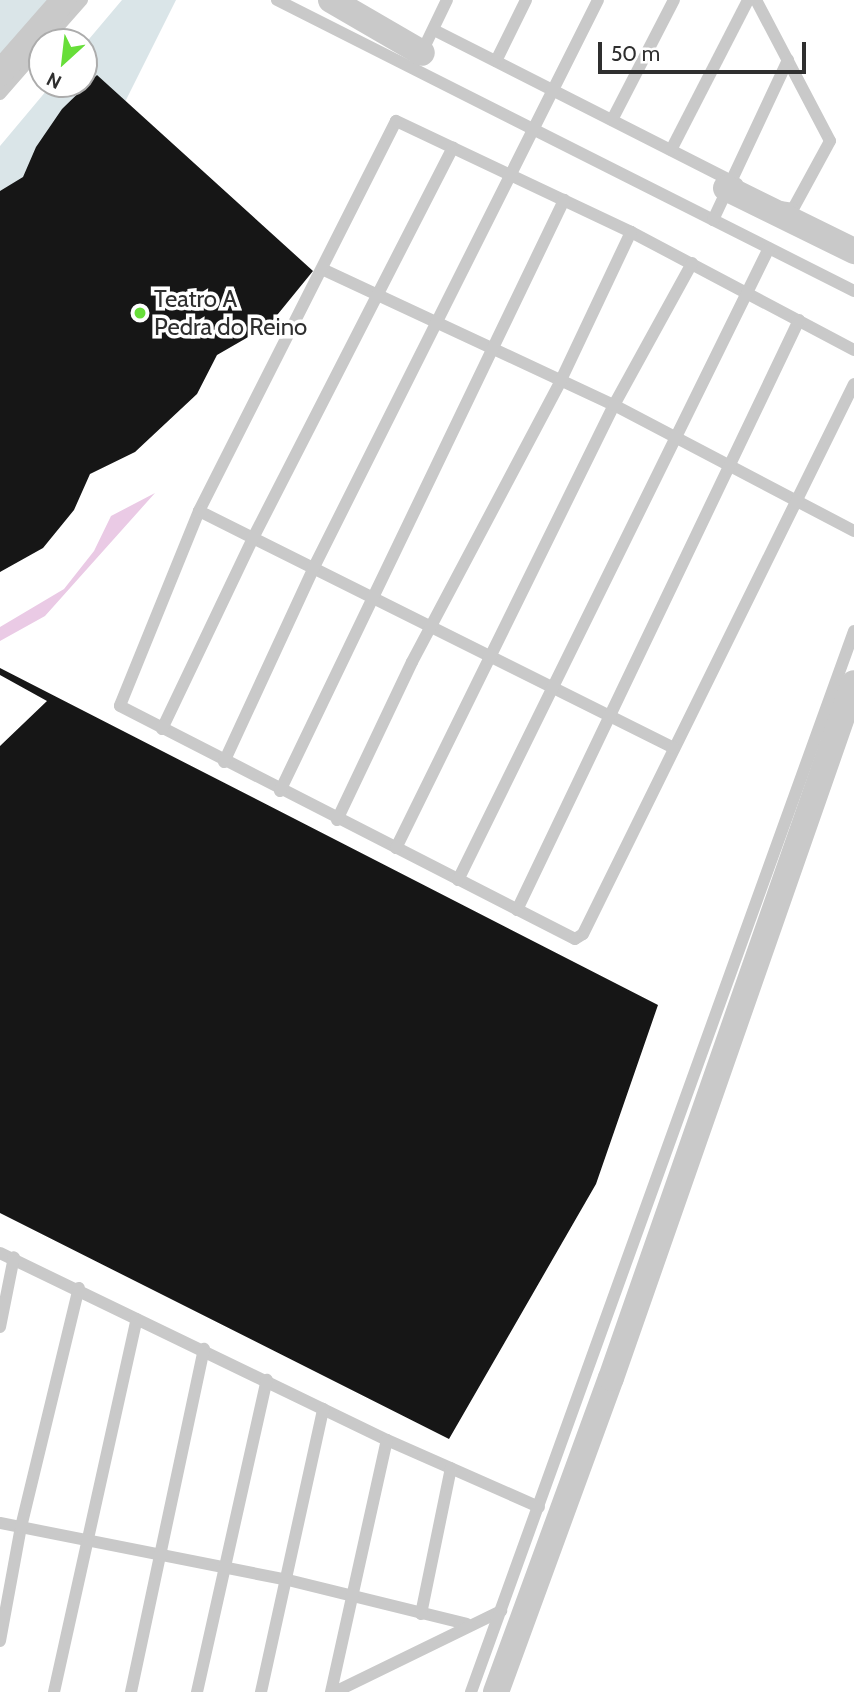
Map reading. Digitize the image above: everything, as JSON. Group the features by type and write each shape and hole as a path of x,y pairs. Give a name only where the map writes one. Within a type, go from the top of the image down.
{"street":[{"path":"0,73 64,0"},
{"path":"331,0 418,62"},
{"path":"728,184 854,251"},
{"path":"496,1692 616,1364 854,683"}],"lane":[{"path":"58,28 82,0"},
{"path":"277,0 418,62 534,129 854,291"},
{"path":"418,62 447,0"},
{"path":"496,61 526,0"},
{"path":"224,762 313,569 598,0"},
{"path":"612,120 674,0"},
{"path":"671,150 748,0"},
{"path":"434,30 671,150 728,184 789,211 828,148 829,135 756,0"},
{"path":"713,220 788,60"},
{"path":"0,94 28,62"},
{"path":"854,349 631,232 396,121 199,511 120,706 571,939 583,934 854,384"},
{"path":"162,729 252,540 453,147"},
{"path":"280,791 564,200"},
{"path":"337,820 432,626 561,380 631,232"},
{"path":"458,880 769,248"},
{"path":"396,848 614,405 692,263"},
{"path":"323,269 614,405 854,531"},
{"path":"517,910 606,715 799,320"},
{"path":"199,511 252,540 432,626 550,689 674,748"},
{"path":"471,1692 854,631"},
{"path":"0,1253 79,1288 137,1319 204,1349 387,1440 539,1507"},
{"path":"0,1326 14,1257"},
{"path":"0,1641 21,1527 79,1288"},
{"path":"54,1692 90,1542 137,1319"},
{"path":"131,1692 204,1349"},
{"path":"197,1692 267,1380"},
{"path":"261,1692 323,1409"},
{"path":"333,1692 387,1440"},
{"path":"421,1614 451,1468"},
{"path":"0,1522 284,1579 467,1624"},
{"path":"333,1692 467,1624 500,1611"}],"shaded area":[{"path":"0,0 64,0 39,28 28,28 28,41 0,73"},
{"path":"122,0 176,0 118,116 0,250 0,146 40,98 98,98 98,28"},
{"path":"155,493 45,616 0,641 0,627 64,589 94,551 111,516"}],"building":[{"name":"Teatro A Pedra do Reino","path":"98,76 313,271 269,325 217,355 197,394 135,452 90,474 74,510 43,548 0,572 0,191 23,177 36,147 62,109 73,98 98,98"},
{"path":"0,668 658,1005 596,1184 449,1439 0,1213 0,746 47,701 0,675"}],"place":[{"name":"Teatro A Pedra do Reino","path":"140,313"}]}
